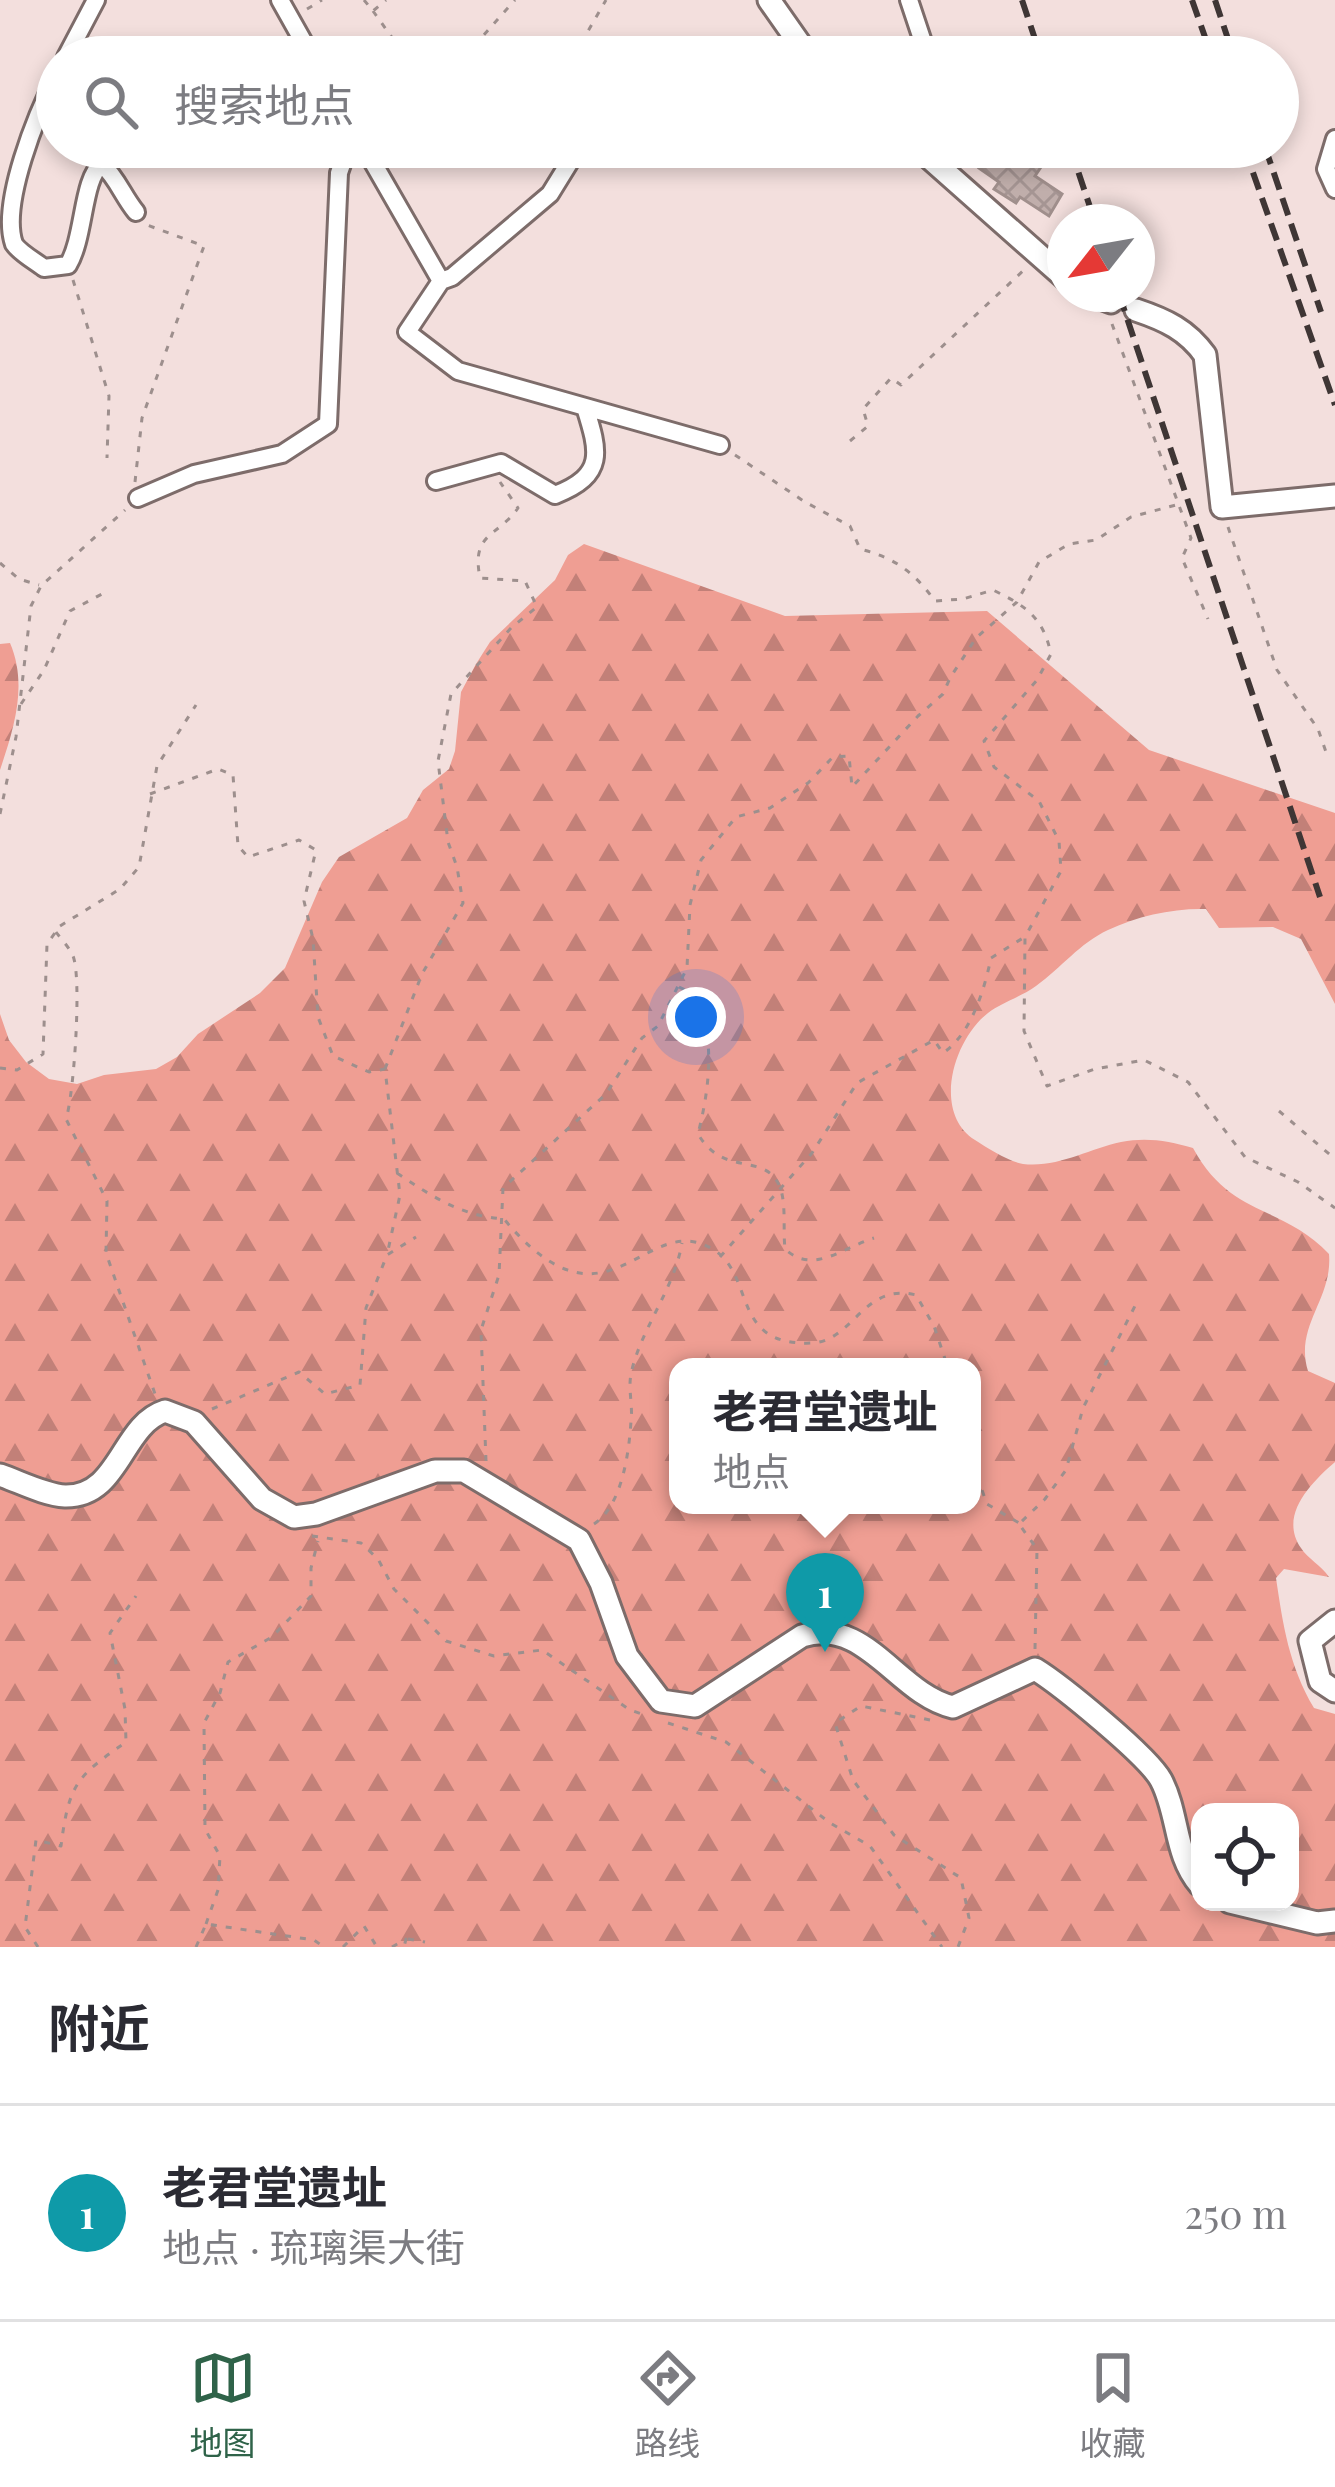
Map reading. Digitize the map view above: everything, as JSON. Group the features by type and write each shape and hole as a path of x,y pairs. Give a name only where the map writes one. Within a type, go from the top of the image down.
{"street":[{"path":"77,36 96,0"},
{"path":"280,0 300,36"},
{"path":"769,0 794,36"},
{"path":"909,0 921,36"},
{"path":"36,115 4,212 15,246 44,268 68,265 80,245 95,168"},
{"path":"1335,139 1325,170 1335,189"},
{"path":"106,168 136,212"},
{"path":"138,498 194,474 281,454 328,424 341,168"},
{"path":"376,168 441,280"},
{"path":"567,168 550,194 452,277 441,280 407,332 458,371 720,445"},
{"path":"955,168 1047,262"},
{"path":"1142,312 1190,335 1205,356 1222,508 1335,496"},
{"path":"436,481 501,463 555,495 582,482 594,466 598,449 585,407"},
{"path":"0,1475 61,1496 81,1494 107,1479 150,1416 165,1412 188,1420 262,1499 294,1517 316,1514 435,1471 464,1471 579,1540 601,1583 627,1656 661,1701 695,1706 816,1631 850,1636 914,1688 953,1707 1035,1669 1144,1760 1161,1780 1181,1853 1191,1870"},
{"path":"1335,1621 1310,1641 1320,1681 1335,1690"},
{"path":"1267,1911 1317,1923 1335,1921"}],"path":[{"path":"364,0 391,36"},
{"path":"373,11 386,0"},
{"path":"483,36 515,0"},
{"path":"585,36 606,0"},
{"path":"0,814 32,606 40,586 138,498 134,476 142,418 204,246 145,224 136,212"},
{"path":"850,441 868,426 862,409 891,378 901,386 1040,256"},
{"path":"68,265 110,396 107,458"},
{"path":"1107,312 1192,538 1182,558 1208,619"},
{"path":"720,445 850,526 860,549 889,556 917,577 935,601 992,590 1017,602 1045,627 1051,654 1037,680 984,741 994,766 1039,801 1059,841 1061,871 1024,937 991,958 985,987 959,1042 943,1053 934,1040 857,1082 812,1153 720,1257"},
{"path":"188,1420 299,1372 325,1394 360,1385 366,1308 387,1255 400,1195 385,1069 422,974 463,903 458,867 448,842 438,761 451,694 512,627 537,607 525,581 480,578 476,556 485,538 518,508 489,466"},
{"path":"487,1486 481,1330 499,1275 503,1188 607,1094 642,1038 658,1026 687,968 690,905 700,860 736,817 770,808 808,783 833,757 849,756 852,787 943,694 976,638 1017,602 1039,562 1069,544 1096,540 1131,517 1176,505"},
{"path":"1222,508 1277,670 1318,729 1326,752"},
{"path":"0,563 19,579 40,586"},
{"path":"20,705 44,670 70,611 102,594"},
{"path":"0,1067 17,1070 43,1054 47,944 56,932 120,890 139,867 157,766 196,705"},
{"path":"150,794 218,769 233,775 238,846 248,857 298,840 316,850 304,901 313,939 318,1017 333,1056 369,1072 385,1069"},
{"path":"56,932 72,953 78,977 74,1098 66,1119 107,1201 106,1253 137,1333 150,1384 165,1412"},
{"path":"1024,937 1024,1031 1047,1086 1095,1069 1144,1060 1188,1082 1245,1157 1298,1182 1335,1208"},
{"path":"678,986 699,997 707,1024 710,1075 698,1134 708,1150 737,1165 759,1165 774,1175 785,1249 798,1261 815,1263 874,1238"},
{"path":"1279,1111 1335,1159"},
{"path":"397,1173 445,1205 504,1219 530,1250 560,1268 589,1276 619,1269 656,1248 682,1241 714,1251 730,1270 748,1314 768,1335 816,1343 843,1328 874,1300 899,1291 916,1295 945,1358"},
{"path":"387,1255 416,1237"},
{"path":"579,1540 612,1508 632,1422 630,1375 677,1273 682,1241"},
{"path":"1019,1523 1066,1470 1083,1408 1137,1302"},
{"path":"981,1487 987,1504 1019,1523 1037,1550 1035,1669"},
{"path":"294,1517 288,1530 361,1544 379,1559 394,1588 446,1641 494,1655 542,1650 630,1710 649,1716"},
{"path":"196,1947 218,1890 220,1856 205,1829 204,1723 220,1693 228,1663 272,1637 311,1596 310,1568 320,1538"},
{"path":"38,1947 25,1927 36,1840 61,1846 65,1818 81,1774 126,1742 110,1633 136,1596"},
{"path":"953,1707 940,1723 861,1706 835,1723 853,1780 894,1835 961,1878 969,1918 958,1947"},
{"path":"668,1723 726,1742 830,1822 870,1846 942,1947"},
{"path":"206,1924 314,1940 324,1947"},
{"path":"343,1947 364,1926 377,1947"},
{"path":"404,1947 406,1939"},
{"path":"392,1947 406,1939 425,1942"}],"green space":[{"path":"584,544 785,616 987,611 1149,750 1335,813 1335,1004 1301,939 1273,927 1219,928 1206,909 1156,914 1098,935 1036,986 988,1013 965,1040 952,1076 951,1095 962,1128 992,1151 1023,1164 1061,1161 1131,1141 1158,1140 1193,1148 1224,1187 1293,1226 1329,1254 1329,1270 1305,1355 1308,1371 1335,1383 1335,1462 1308,1489 1293,1523 1301,1548 1329,1577 1284,1569 1276,1578 1298,1677 1314,1708 1335,1714 1335,1947 0,1947 0,1014 9,1040 26,1062 49,1079 77,1084 104,1075 156,1069 177,1057 198,1034 260,993 285,968 322,882 339,857 407,818 423,790 449,769 461,692 490,642 555,580 568,555"},
{"path":"10,643 18,691 0,770 0,644"}],"building":[{"path":"979,168 1040,168 1035,176 1062,194 1056,204 1047,204 1047,215 1020,197 1016,203 994,189 999,182"}],"railway":[{"path":"1022,0 1034,36"},
{"path":"1192,0 1205,36"},
{"path":"1215,0 1227,36"},
{"path":"1077,168 1089,204"},
{"path":"1251,168 1335,405"},
{"path":"1272,168 1321,312"},
{"path":"1125,312 1320,897"}],"place":[{"name":"老君堂遗址","path":"825,1652"}]}
